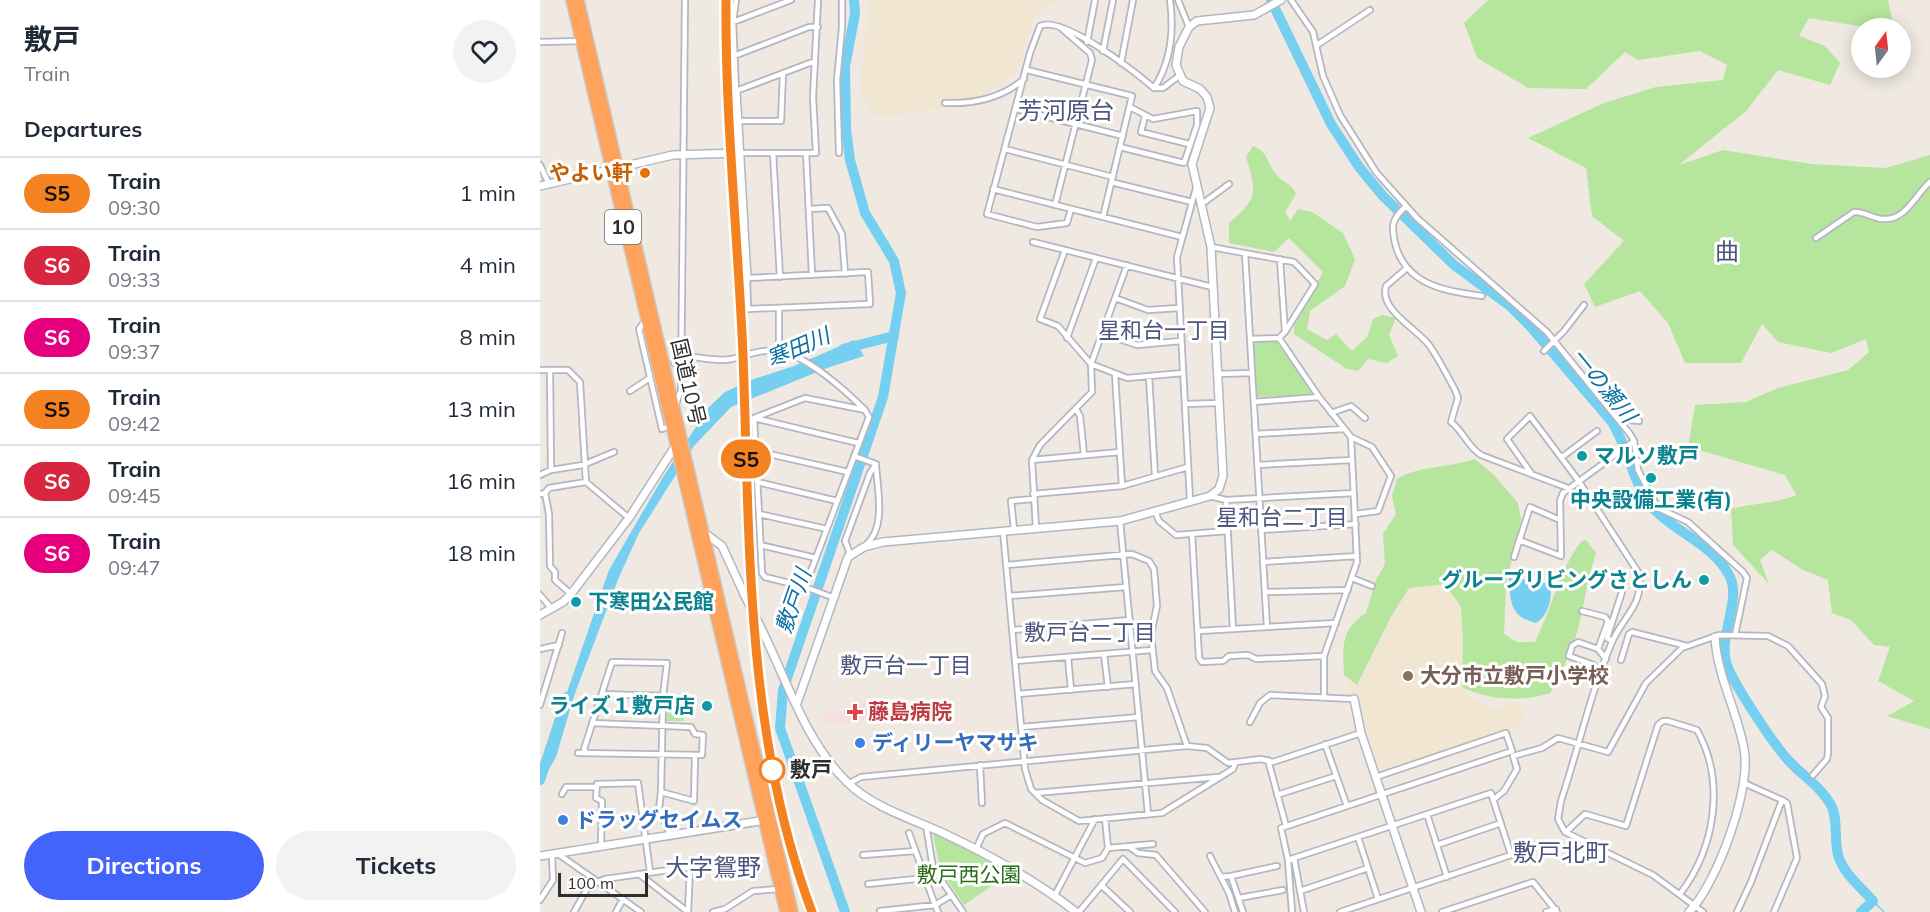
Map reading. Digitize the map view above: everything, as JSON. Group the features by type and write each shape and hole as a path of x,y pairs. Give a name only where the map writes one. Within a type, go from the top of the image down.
{"highway":[{"name":"国道10号","path":"571,0 585,40"},
{"name":"国道10号","path":"579,0 585,40 674,425 682,439 688,463 694,523 767,820 793,912"},
{"name":"国道10号","path":"650,319 675,409 675,451 681,474 705,533 785,912"}],"street":[{"path":"675,409 681,390 682,356 685,0"},
{"path":"735,0 734,56 748,309 870,304 868,272 747,278"},
{"path":"733,22 791,0"},
{"path":"540,186 684,153 816,153 815,61 818,0"},
{"path":"839,153 837,98 842,0"},
{"path":"1087,42 1095,0"},
{"path":"1103,51 1113,0"},
{"path":"1121,63 1133,0"},
{"path":"1154,88 1166,64 1172,25 1170,0"},
{"path":"1178,0 1189,27"},
{"path":"1188,162 1210,108 1207,96 1179,76 1176,65 1179,47 1189,27 1197,21 1254,15 1281,0"},
{"path":"1291,0 1308,21 1317,45 1323,76 1340,115 1376,172 1404,208 1521,306 1618,419 1633,442 1638,470 1658,508 1688,522 1743,572 1747,578 1733,635"},
{"path":"1317,45 1370,10"},
{"path":"1071,209 1067,223 1038,227 987,214 1040,26 1046,23 1071,30 1154,88 1163,88 1179,76"},
{"path":"734,56 809,27 818,27"},
{"path":"1055,205 1092,60 1090,53 1060,27"},
{"path":"540,42 585,40"},
{"path":"736,91 815,61"},
{"path":"1027,70 1132,96 1114,180 1103,217"},
{"path":"739,121 781,121 783,73"},
{"path":"945,103 981,101 1014,88 1024,79"},
{"path":"1130,107 1145,116 1159,118 1197,111 1197,125 1189,144 1188,162 1202,204 1211,247 1223,476 1219,489 1210,496"},
{"path":"1016,110 1123,136"},
{"path":"1145,116 1141,132 1189,144"},
{"path":"1120,147 1188,162"},
{"path":"1005,149 1191,202"},
{"path":"773,153 780,277"},
{"path":"806,153 812,275"},
{"path":"540,165 549,184"},
{"path":"1816,238 1854,212 1881,219 1897,216 1910,207 1930,182"},
{"path":"1202,204 1229,184"},
{"path":"1190,500 1177,257 1196,185"},
{"path":"993,189 1182,237"},
{"path":"809,209 828,208 842,234 845,273"},
{"path":"1404,208 1394,216 1394,237 1407,268 1427,284 1482,296"},
{"path":"1034,242 1212,287"},
{"path":"1211,247 1294,262 1315,284 1279,338 1250,339"},
{"path":"1065,250 1040,319 1058,326 1091,364 1115,374 1127,378 1183,374"},
{"path":"1245,253 1267,627"},
{"path":"1067,338 1096,258"},
{"path":"1280,259 1285,332"},
{"path":"1035,528 1032,460 1040,446 1092,392 1091,364 1126,266"},
{"path":"1407,268 1386,286 1385,298 1393,310 1428,344 1455,390 1458,398 1451,422 1462,430 1475,452 1568,488"},
{"path":"1115,298 1148,310 1179,308"},
{"path":"1545,350 1584,305"},
{"path":"779,308 779,351"},
{"path":"650,319 639,329 662,429 674,425"},
{"path":"1102,333 1137,345 1181,341"},
{"path":"1279,338 1331,413 1351,437 1372,447 1391,476 1378,511 1355,514"},
{"path":"674,363 682,356 723,360 766,351 779,351 802,360 837,383 865,410 869,417 858,443 856,457 848,472 805,587"},
{"path":"540,370 568,370 580,382 583,401 586,482 629,518"},
{"path":"550,370 551,470"},
{"path":"1217,374 1252,373"},
{"path":"1115,374 1122,486"},
{"path":"1149,376 1155,476"},
{"path":"630,391 651,377"},
{"path":"1254,402 1319,397"},
{"path":"754,418 805,398 865,410"},
{"path":"1185,404 1219,403"},
{"path":"1331,413 1351,406 1365,418"},
{"path":"1076,409 1080,416 1084,455"},
{"path":"1531,473 1507,440 1530,416 1578,480 1638,572 1641,583 1638,602 1612,641 1606,659 1558,811 1561,827 1566,832 1653,875 1680,894 1691,909 1702,912"},
{"path":"754,418 858,443"},
{"path":"754,418 762,573 765,577 829,596"},
{"path":"1618,419 1639,421"},
{"path":"1256,434 1344,429"},
{"path":"1562,457 1597,431"},
{"path":"1324,697 1324,656 1352,578 1357,556 1351,437"},
{"path":"540,615 572,594 629,518 682,439"},
{"path":"1520,540 1561,556 1560,501 1568,488 1633,442"},
{"path":"756,451 848,472"},
{"path":"540,475 551,470 584,465 614,452"},
{"path":"1032,460 1120,452"},
{"path":"856,457 873,463"},
{"path":"1258,465 1352,460"},
{"path":"848,557 864,547 875,536 879,524 873,463"},
{"path":"796,703 829,596 848,557 849,551 845,541 873,463"},
{"path":"1014,530 1011,501 1033,496 1122,486 1188,467"},
{"path":"572,594 555,580 555,572 550,566 549,519 542,494 549,488 586,482"},
{"path":"757,482 837,501"},
{"path":"864,547 883,542 1120,521 1210,496 1226,500 1354,493"},
{"path":"1226,500 1233,629"},
{"path":"1514,557 1530,507 1560,520"},
{"path":"1155,511 1159,521 1176,535 1228,531"},
{"path":"759,514 826,529"},
{"path":"1120,521 1148,814"},
{"path":"694,523 722,546 796,703 826,759 848,784 880,805 976,849 1055,895 1077,912 1123,859 1175,912"},
{"path":"1261,530 1356,524"},
{"path":"1003,531 1026,779 1035,793 1042,800 1079,821 1162,813 1233,769 1235,764"},
{"path":"1192,534 1199,658 1208,663 1223,661 1229,656 1248,655 1256,659 1324,656"},
{"path":"760,545 816,558"},
{"path":"1006,565 1123,555 1141,556 1149,561 1154,569 1157,606 1152,626 1155,671 1167,688 1187,746"},
{"path":"1263,562 1357,556"},
{"path":"1352,578 1372,586"},
{"path":"1009,596 1126,587"},
{"path":"1265,592 1348,590"},
{"path":"1612,641 1607,639 1622,592"},
{"path":"540,595 552,609"},
{"path":"1582,611 1605,617 1608,621 1598,649"},
{"path":"1012,630 1130,620"},
{"path":"1198,631 1336,623"},
{"path":"1621,660 1629,634 1632,632 1687,646"},
{"path":"540,705 542,691 562,633"},
{"path":"1691,909 1717,867 1744,783 1746,767 1743,743 1718,667 1717,636"},
{"path":"1493,800 1504,791 1517,769 1513,756 1542,748 1558,738 1608,752 1646,683 1687,646 1717,636 1768,636 1788,646 1822,684 1825,696 1821,707 1828,718 1828,753 1827,759 1813,775"},
{"path":"1594,665 1569,656 1572,646 1578,642 1598,649 1606,659"},
{"path":"540,650 559,645"},
{"path":"1015,661 1152,650"},
{"path":"1104,654 1108,687"},
{"path":"1068,657 1071,690"},
{"path":"586,753 584,749 612,662 667,663 663,696 659,809 671,837"},
{"path":"1018,694 1136,684"},
{"path":"602,694 663,696"},
{"path":"1250,722 1256,707 1270,695 1354,699 1360,733 1421,912"},
{"path":"1021,728 1139,717"},
{"path":"1566,832 1585,814 1626,826 1658,725 1663,721 1668,721 1697,730 1710,762 1715,795 1699,866 1680,894"},
{"path":"578,753 702,755 703,735 695,734 691,727 592,723"},
{"path":"848,784 861,777 1187,746 1203,746 1221,761 1235,764 1268,760 1273,762 1360,733"},
{"path":"1304,912 1281,828 1512,751 1506,734 1376,777"},
{"path":"1326,744 1347,806"},
{"path":"661,792 694,801 695,755"},
{"path":"1268,760 1286,826"},
{"path":"980,765 982,803"},
{"path":"1277,795 1336,776"},
{"path":"1035,793 1218,777"},
{"path":"562,794 566,787 638,783 650,872"},
{"path":"1744,783 1787,803 1797,858 1774,912"},
{"path":"596,787 596,798 602,801 601,847"},
{"path":"1291,859 1491,793 1511,855 1340,912"},
{"path":"1737,912 1751,882 1782,800"},
{"path":"1427,814 1447,877"},
{"path":"976,849 983,834 1005,823 1085,863 1102,858 1108,849 1105,818"},
{"path":"1055,895 1095,819"},
{"path":"540,856 767,820"},
{"path":"1437,845 1501,823"},
{"path":"926,825 933,868 963,912"},
{"path":"909,833 938,912"},
{"path":"1358,837 1378,899"},
{"path":"1108,849 1153,844"},
{"path":"1128,846 1138,853 1156,855 1205,912"},
{"path":"862,855 915,851"},
{"path":"555,854 641,912"},
{"path":"540,900 553,880 555,854"},
{"path":"1210,856 1235,912"},
{"path":"1291,859 1292,912"},
{"path":"1221,877 1277,866"},
{"path":"598,882 639,874 650,872 690,867 688,912 639,874"},
{"path":"1300,891 1368,868"},
{"path":"1231,876 1243,912"},
{"path":"574,912 593,878"},
{"path":"868,884 925,878"},
{"path":"1442,912 1458,910 1533,882 1556,910 1546,912"},
{"path":"1101,885 1130,912"},
{"path":"713,912 725,909 753,891 779,889"},
{"path":"1239,898 1283,890"},
{"path":"880,911 935,905 950,896"},
{"path":"616,912 623,899"}],"shaded area":[{"path":"866,0 1058,0 1037,13 1016,74 969,104 875,118 860,92 868,7"},
{"name":"大分市立敷戸小学校","path":"1441,580 1465,601 1463,681 1469,698 1496,709 1519,700 1526,723 1381,773 1359,696 1350,695 1346,682 1356,672 1405,586"},
{"name":"藤島病院","path":"869,701 870,720 824,725 823,713 857,710 857,703"}],"green space":[{"path":"1488,0 1888,0 1892,18 1851,18 1851,25 1809,18 1799,36 1825,46 1840,63 1830,85 1778,70 1747,110 1679,165 1723,150 1812,164 1886,168 1930,155 1930,729 1887,716 1914,701 1878,681 1890,647 1874,645 1851,620 1832,613 1828,580 1803,570 1772,550 1760,560 1769,584 1733,545 1731,509 1796,495 1785,475 1688,447 1695,405 1746,402 1778,388 1848,370 1869,352 1866,339 1831,353 1778,342 1762,324 1741,363 1685,363 1668,323 1640,291 1595,307 1584,284 1624,241 1592,216 1586,168 1528,138 1604,103 1656,87 1723,80 1727,65 1700,51 1638,60 1625,52 1586,89 1528,88 1477,58 1464,23"},
{"path":"1253,146 1262,151 1277,176 1296,194 1285,212 1290,221 1298,209 1312,212 1343,233 1355,259 1345,286 1310,311 1307,329 1327,340 1336,334 1352,351 1367,337 1373,319 1382,315 1396,318 1389,335 1398,356 1387,363 1368,359 1358,371 1347,369 1294,334 1294,326 1323,272 1289,238 1274,252 1229,243 1229,223 1250,201 1252,194 1252,179 1246,157"},
{"path":"1275,340 1313,393 1312,395 1256,397 1253,344"},
{"path":"1475,459 1494,475 1518,503 1521,519 1506,584 1504,634 1517,642 1535,642 1562,575 1575,551 1582,541 1586,540 1596,553 1578,629 1558,678 1550,693 1528,698 1482,695 1462,687 1461,607 1445,584 1409,588 1392,615 1357,685 1344,675 1345,640 1351,626 1366,613 1376,580 1385,564 1383,534 1396,514 1392,496 1397,479 1415,471"},
{"path":"668,696 684,696 684,721 666,721"},
{"name":"敷戸西公園","path":"933,834 938,834 1002,867 999,881 964,905 940,869"}],"water":[{"path":"854,340 864,356 827,368 731,407 694,446 639,533 619,577 574,696 556,757 540,785 562,728 566,695 609,570 663,477 709,407 725,392"},
{"path":"1509,578 1541,581 1550,586 1551,596 1548,607 1543,617 1536,623 1521,617 1513,607"}],"waterway":[{"name":"敷戸川","path":"845,912 780,728 783,690 883,397 901,293 894,261 865,213 850,160 846,129 845,66 855,14 854,0"},
{"name":"一の瀬川","path":"1271,0 1331,124 1359,167 1383,196 1454,265 1510,306 1530,326 1612,422 1623,443 1640,488 1653,508 1715,556 1723,566 1733,586 1732,607 1725,641 1726,662 1745,698 1775,743 1831,805 1835,817 1839,858 1849,876 1873,901 1861,912"},
{"name":"寒田川","path":"843,349 894,336"},
{"name":"寒田川","path":"540,780 567,697"},
{"path":"1873,901 1884,912"}],"railway":[{"path":"726,0 730,133 755,637 774,777 790,845 812,912"}],"train":[{"name":"S5","path":"726,0 749,526 759,690 772,770 786,834 792,859 812,912"}],"place":[{"name":"やよい軒","path":"645,173"},
{"name":"マルソ敷戸","path":"1582,456"},
{"name":"中央設備工業(有)","path":"1651,478"},
{"name":"グループリビングさとしん","path":"1704,580"},
{"name":"下寒田公民館","path":"576,602"},
{"name":"大分市立敷戸小学校","path":"1408,676"},
{"name":"ライズ１敷戸店","path":"707,706"},
{"name":"藤島病院","path":"855,712"},
{"name":"ディリーヤマサキ","path":"860,743"},
{"name":"敷戸","path":"772,770"},
{"name":"ドラッグセイムス","path":"563,820"}],"district":[{"name":"芳河原台","path":"1066,111"},
{"name":"曲","path":"1727,252"},
{"name":"星和台一丁目","path":"1164,330"},
{"name":"星和台二丁目","path":"1282,517"},
{"name":"敷戸台二丁目","path":"1090,632"},
{"name":"敷戸台一丁目","path":"906,665"},
{"name":"敷戸北町","path":"1561,853"},
{"name":"大字鴛野","path":"713,868"}]}
